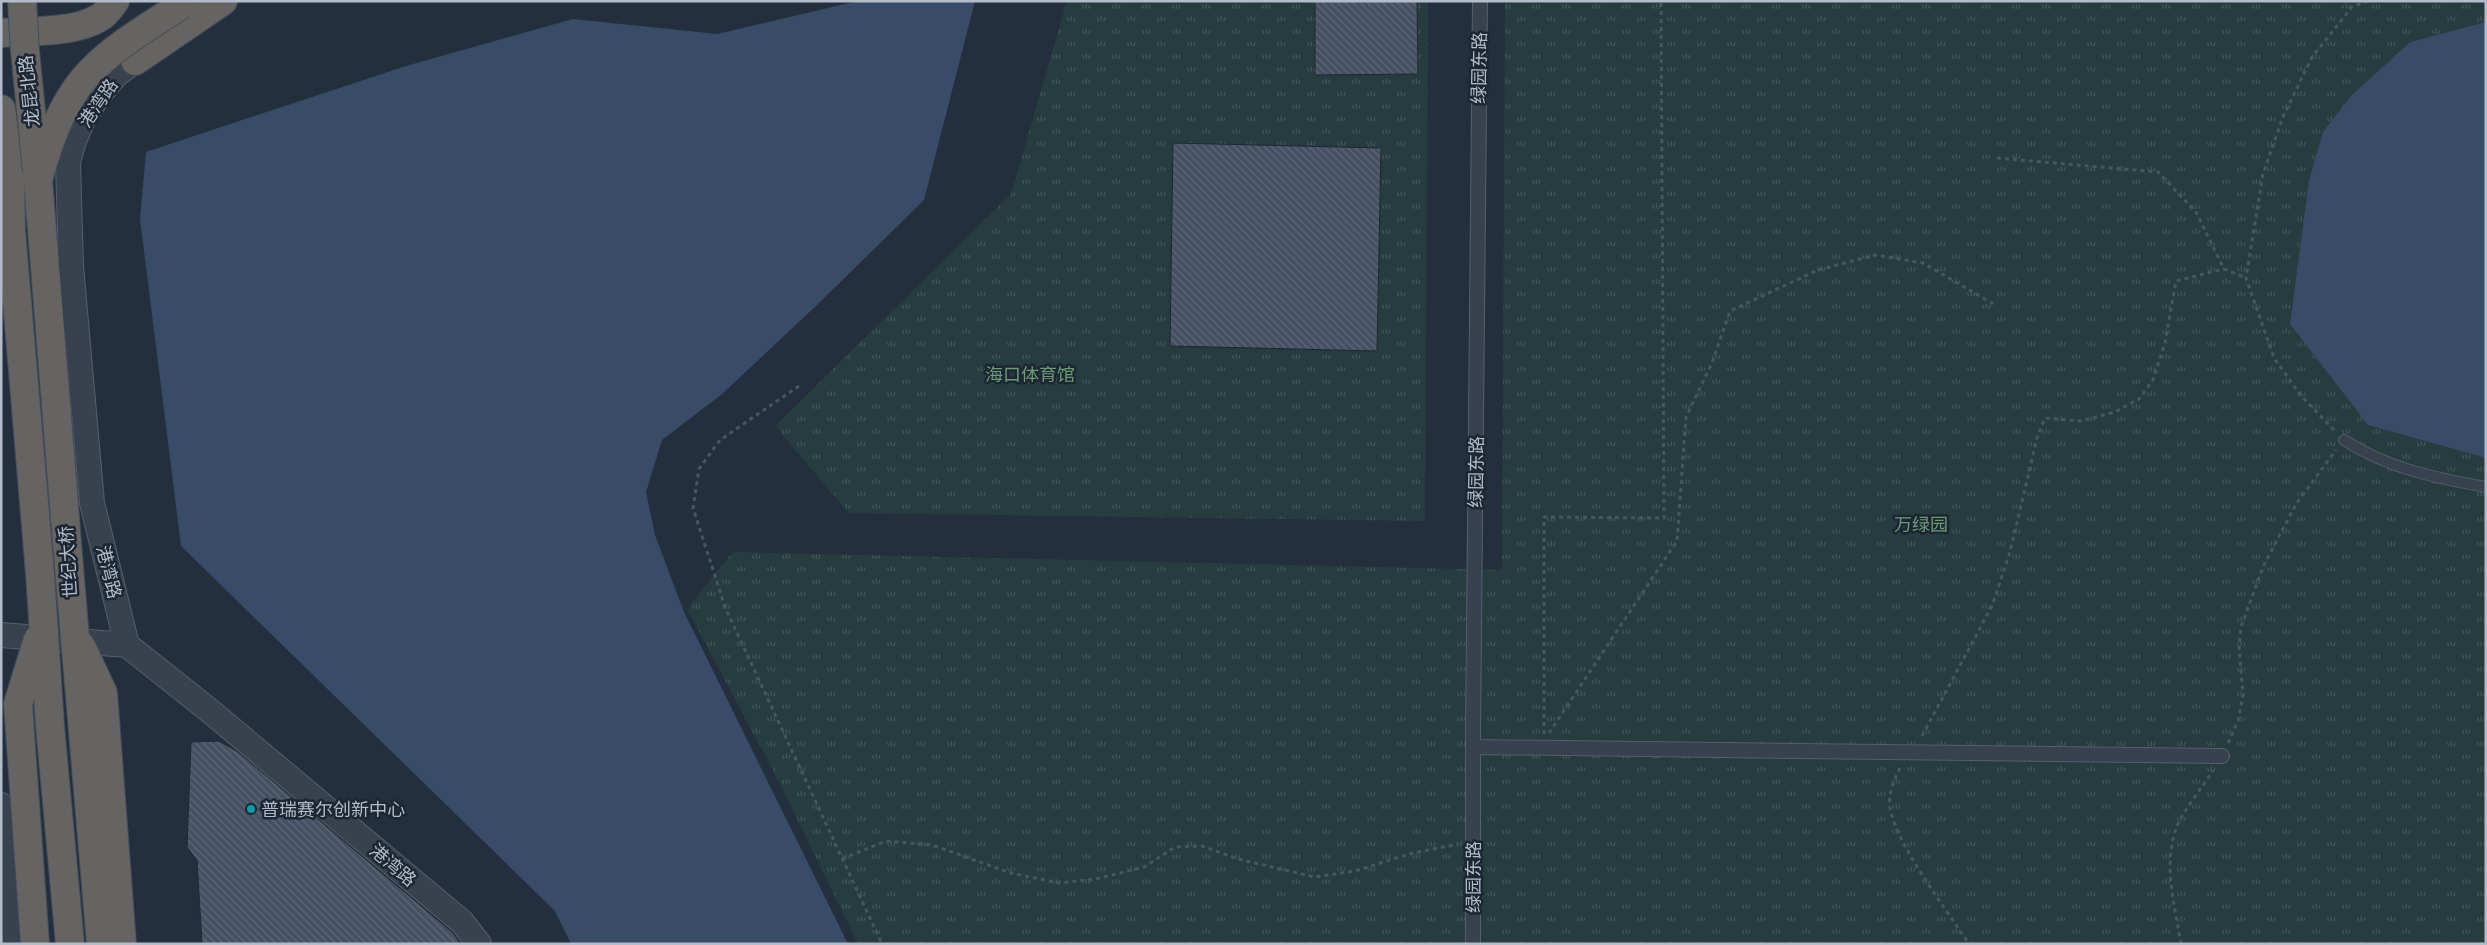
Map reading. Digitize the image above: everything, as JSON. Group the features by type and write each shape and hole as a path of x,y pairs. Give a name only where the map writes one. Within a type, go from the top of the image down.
{"highway":[{"name":"龙昆北路","path":"22,1 38,180"},
{"path":"124,1 135,60"},
{"path":"38,180 62,111 85,78 115,50 186,1"},
{"path":"135,60 223,1"},
{"path":"1,33 64,28 89,23 108,10 135,60"},
{"name":"龙昆北路","path":"1,109 11,190 6,220"},
{"name":"世纪大桥","path":"38,180 73,628 101,944"},
{"name":"世纪大桥","path":"6,220 33,478 42,626 70,944"},
{"path":"35,944 18,704 42,626"},
{"path":"73,628 103,693 122,944"}],"street":[{"name":"绿园东路","path":"1474,944 1473,746 1480,1"},
{"name":"港湾路","path":"135,60 116,75 99,95 83,120 68,162 71,266 92,503 128,645 210,711 462,922 479,944"},
{"path":"1,635 128,645"},
{"path":"1473,746 2222,756"},
{"path":"1,805 15,944"}],"lane":[{"path":"2344,440 2367,455 2401,468 2486,487"}],"path":[{"path":"1660,1 1664,518 1544,517 1544,742 1677,541 1686,417 1712,363 1730,312 1818,270 1876,255 1924,263 1995,305"},
{"path":"2182,944 2171,883 2170,853 2176,827 2222,756 2238,721 2243,695 2239,647 2241,627 2263,567 2296,504 2344,440 2302,397 2274,358 2246,278 2263,174 2283,117 2312,57 2352,7 2367,1"},
{"path":"1997,158 2158,172 2196,212 2224,269"},
{"path":"1969,944 1913,859 1897,827 1890,807 1892,784 1901,764 1912,752 1992,606 2010,552 2037,438 2045,418 2081,421 2115,412 2139,399 2153,380 2165,343 2176,282 2224,269 2246,278"},
{"path":"799,386 720,440 699,468 693,508 726,607 882,944"},
{"path":"842,859 886,840 932,845 1011,873 1059,882 1096,879 1144,867 1175,847 1202,846 1238,859 1315,877 1355,871 1409,854 1473,840"}],"green space":[{"name":"海口体育馆","path":"1067,1 1315,1 1315,74 1417,1 1428,1 1425,521 849,513 775,426 1011,194","holes":["1174,143 1380,148 1377,351 1170,347"]},
{"name":"万绿园","path":"1505,1 2486,1 2486,22 2410,42 2368,425 2486,458 2486,944 858,944 775,774 687,609 733,552 1502,570"}],"water":[{"path":"858,1 975,1 924,200 817,305 722,394 662,440 646,492 655,535 684,612 848,944 571,944 555,911 181,546 140,219 146,152 406,66 573,19 717,34"},
{"path":"2486,22 2486,458 2368,425 2290,324 2309,180 2323,132 2351,96 2410,42"}],"building":[{"path":"1315,1 1417,1 1418,74 1315,75"},
{"path":"1173,143 1381,148 1377,351 1170,346"},
{"name":"普瑞赛尔创新中心","path":"219,741 238,752 452,932 461,944 202,944 197,860 187,847 191,742"}],"place":[{"name":"普瑞赛尔创新中心","path":"251,809"}]}
